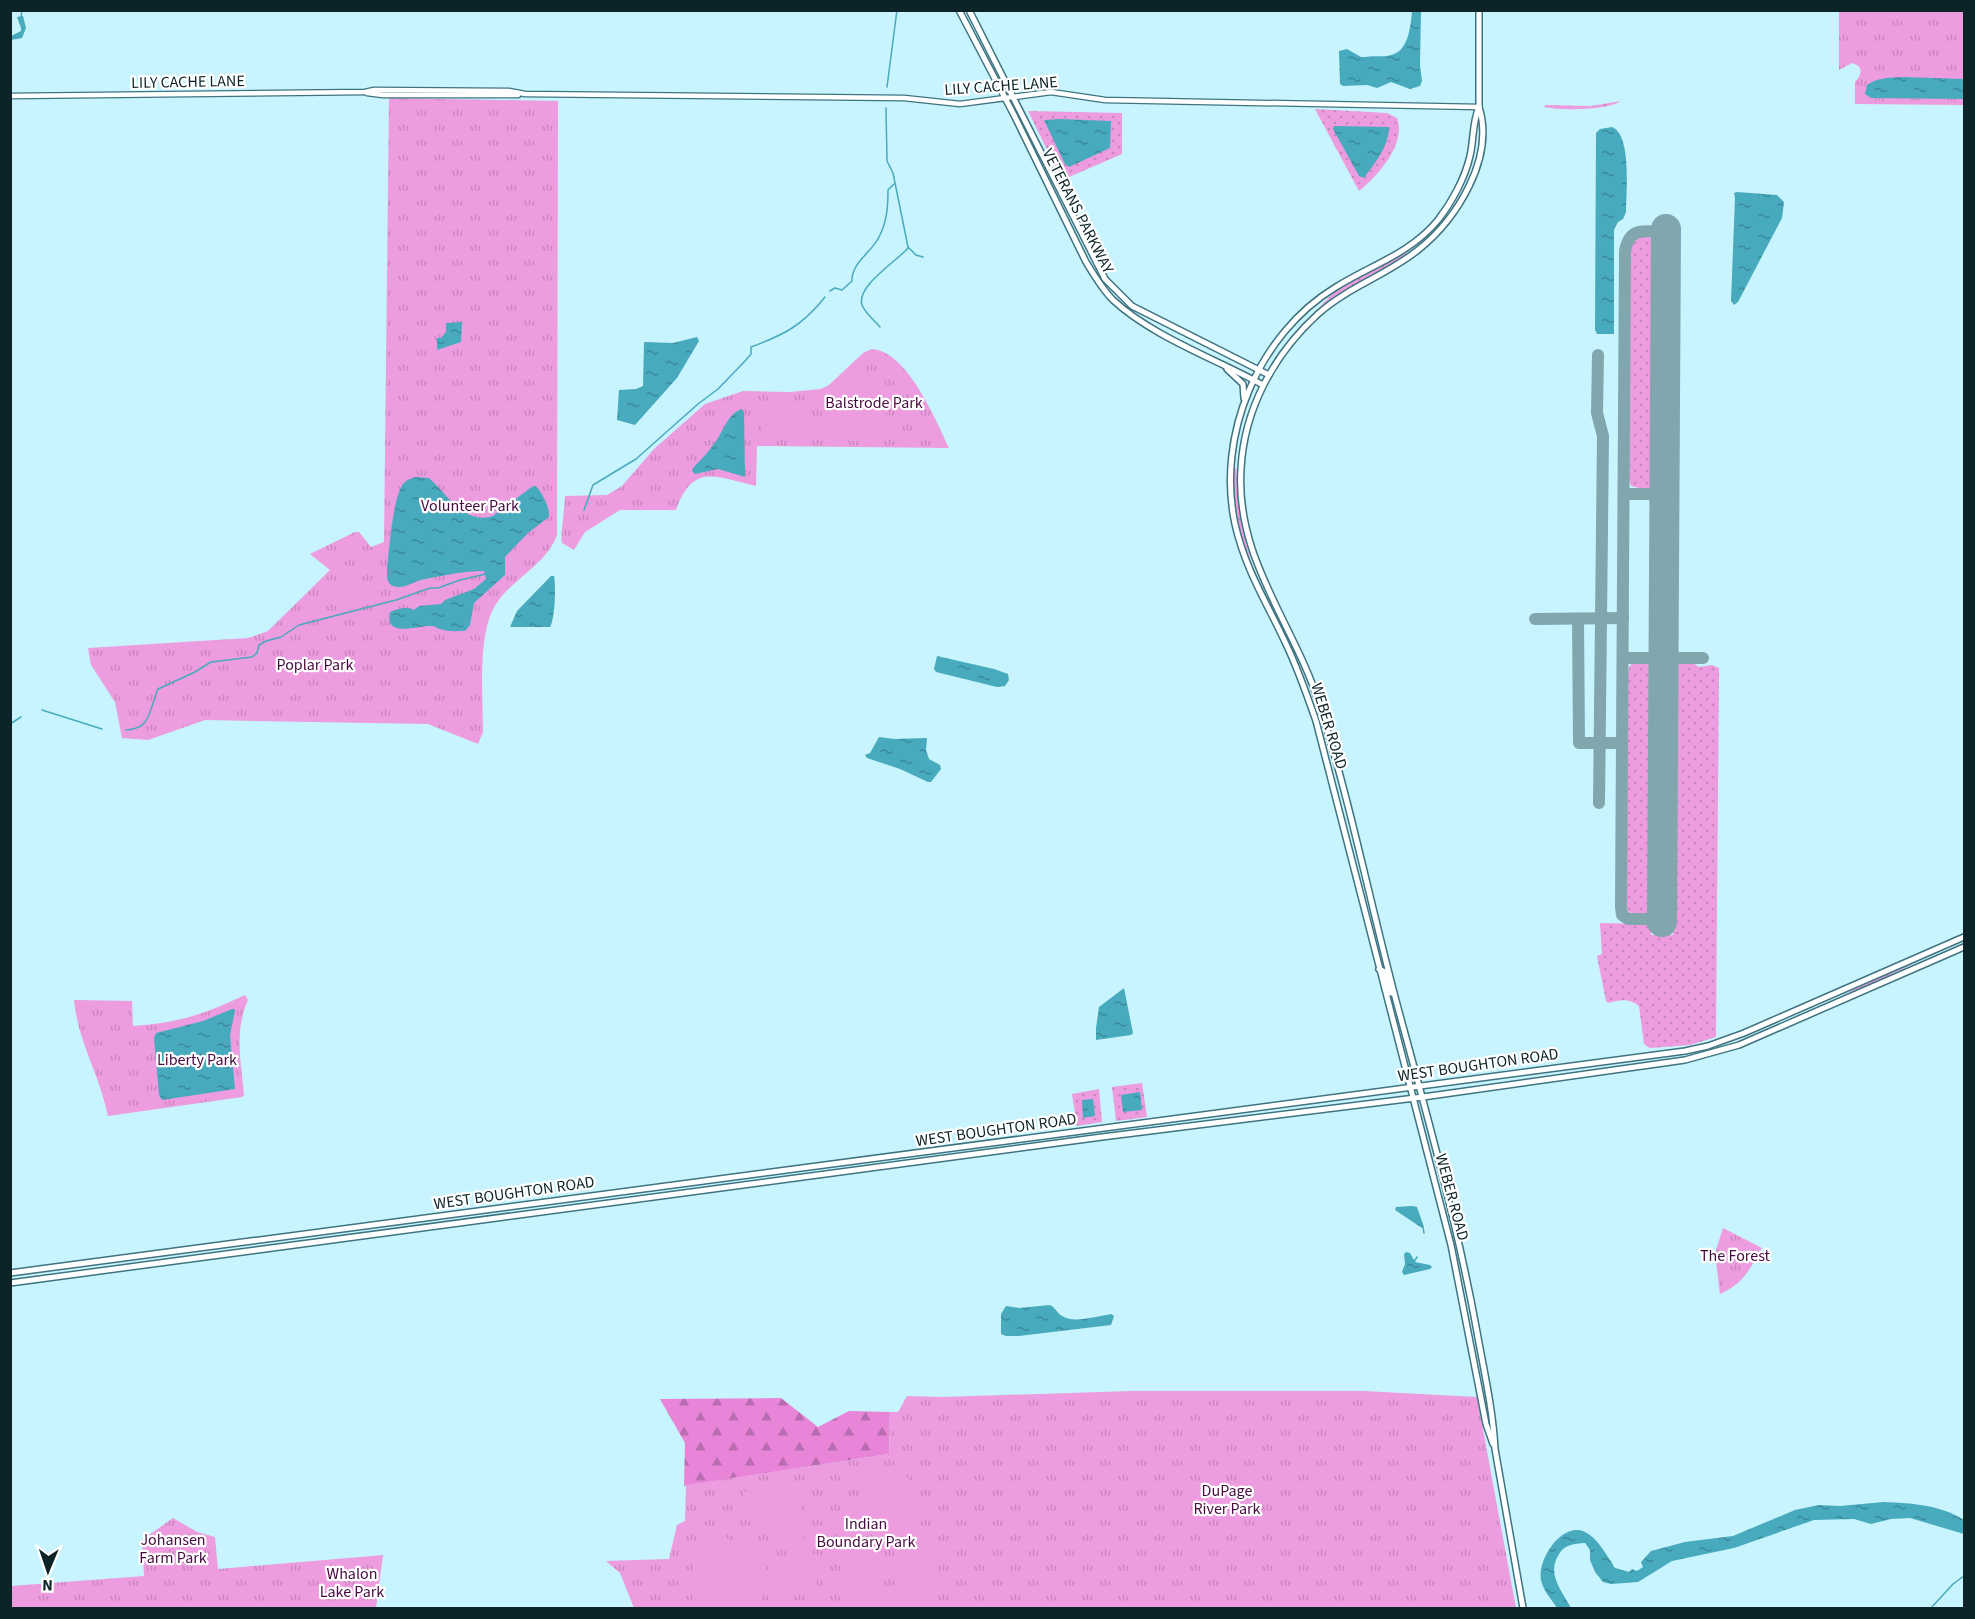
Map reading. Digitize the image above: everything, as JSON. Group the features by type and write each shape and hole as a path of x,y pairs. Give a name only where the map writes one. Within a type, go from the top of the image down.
{"main road":[{"name":"VETERANS PARKWAY","path":"959,10 1086,262 1105,291 1135,317 1263,386"},
{"name":"VETERANS PARKWAY","path":"969,10 1105,279 1132,306 1269,375"},
{"name":"WEBER ROAD","path":"1479,10 1479,107 1482,118 1478,158 1470,181 1453,213 1418,250 1347,292 1318,315 1293,341 1269,375 1251,413 1242,453 1241,500 1254,560 1295,642 1318,700 1421,1087 1469,1288 1523,1608"},
{"name":"WEBER ROAD","path":"1479,107 1474,118 1472,143 1466,168 1453,199 1439,219 1426,234 1407,248 1334,288 1304,311 1281,337 1254,380 1244,402 1234,439 1231,476 1234,521 1240,548 1248,570 1289,650 1316,721 1451,1245 1486,1424 1495,1449"},
{"path":"1222,364 1243,384 1244,402"},
{"name":"WEST BOUGHTON ROAD","path":"10,1273 1665,1054 1707,1046 1806,1008 1965,937"},
{"name":"WEST BOUGHTON ROAD","path":"10,1283 1102,1137 1423,1097 1684,1060 1739,1045 1965,947"},
{"path":"1379,969 1385,972 1391,993 1395,996"}],"street":[{"name":"LILY CACHE LANE","path":"10,96 365,92 375,95 510,96 525,94 904,98 960,104 1051,92 1105,100 1479,107"}],"green space":[{"path":"1839,11 1964,11 1964,105 1855,104 1855,82 1861,71 1859,66 1852,63 1839,70"},
{"name":"Volunteer Park","path":"389,98 558,101 557,535 545,555 511,586 496,604 490,616 482,665 483,732 478,744 428,724 205,720 148,740 122,738 115,702 91,665 88,648 248,638 268,631 330,570 310,554 355,532 359,532 371,547 384,542"},
{"path":"1621,101 1584,109 1544,107 1546,105 1591,106"},
{"path":"1315,109 1387,113 1397,118 1398,138 1394,148 1382,168 1359,191"},
{"path":"1028,111 1122,113 1122,154 1062,180"},
{"path":"1645,236 1658,240 1656,487 1643,489 1631,486 1628,476 1628,297 1629,249 1633,239"},
{"path":"1407,254 1318,309 1337,289"},
{"name":"Balstrode Park","path":"872,349 885,353 897,361 908,374 928,405 949,448 757,446 756,486 718,477 698,479 690,485 676,510 620,510 585,532 574,550 562,543 565,496 607,495 622,486 654,449 705,404 743,391 790,392 821,389 829,385 863,353"},
{"path":"853,369 886,383 886,441 823,441 822,395"},
{"path":"762,404 811,404 810,433 761,432"},
{"path":"1234,468 1236,468 1242,526 1252,566 1239,532 1235,506"},
{"path":"346,579 356,580 355,597 344,596"},
{"path":"1640,662 1654,666 1653,912 1641,915 1628,912 1625,880 1627,675 1630,665"},
{"path":"1693,663 1699,667 1712,665 1719,668 1716,1037 1690,1045 1650,1048 1644,1044 1639,1006 1628,1001 1608,1003 1606,1001 1597,956 1602,954 1600,923 1651,924 1651,935 1673,935 1671,921 1673,667"},
{"path":"1921,960 1832,1003 1858,987"},
{"name":"Liberty Park","path":"245,995 248,1000 240,1035 244,1095 242,1097 108,1116 84,1045 74,1000 132,1001 133,1026 164,1023 191,1016"},
{"path":"1142,1083 1147,1117 1116,1121 1112,1087"},
{"path":"1099,1089 1102,1122 1077,1126 1072,1094"},
{"name":"The Forest","path":"1723,1228 1762,1248 1740,1280 1720,1294 1715,1253"},
{"path":"1728,1269 1733,1271 1735,1276 1733,1281 1728,1283 1723,1281 1721,1276 1723,1271"},
{"name":"DuPage River Park","path":"1131,1391 1364,1391 1477,1397 1516,1608 634,1608 620,1573 606,1561 669,1559 677,1525 685,1521 686,1485 889,1454 890,1412 898,1412 907,1396 943,1397"},
{"path":"781,1398 818,1427 849,1411 890,1412 889,1454 684,1486 685,1443 660,1399"},
{"path":"871,1467 896,1471 913,1483 921,1503 919,1528 865,1528 860,1521 858,1471"},
{"path":"796,1487 799,1490 804,1542 780,1539 762,1530 750,1515 743,1492"},
{"name":"Whalon Lake Park","path":"173,1518 197,1532 215,1537 218,1569 383,1555 376,1608 11,1608 11,1586 144,1576 142,1540"},
{"path":"714,1533 747,1549 766,1568 767,1584 758,1608 695,1608 692,1577 696,1540 701,1535"},
{"path":"842,1549 884,1549 884,1608 842,1608"},
{"path":"932,1550 933,1608 896,1608 895,1551"},
{"path":"803,1552 819,1555 816,1592 812,1595 777,1593 775,1578 779,1566 788,1557"}],"water":[{"path":"1412,11 1421,11 1422,81 1420,86 1410,89 1391,82 1377,88 1367,85 1343,86 1340,84 1339,51 1347,49 1361,57 1394,54 1403,47 1406,41"},
{"path":"23,16 26,28 22,38 11,40 11,36 21,31 17,17"},
{"path":"1884,78 1964,79 1964,99 1871,98 1865,94 1867,85 1871,82"},
{"path":"1044,120 1111,121 1110,148 1069,167 1065,164"},
{"path":"1334,126 1389,127 1384,148 1364,178 1359,176 1333,129"},
{"path":"1612,127 1623,141 1625,152 1626,212 1614,230 1614,334 1597,334 1595,330 1596,133 1600,129"},
{"path":"1734,193 1777,195 1784,202 1782,218 1738,302 1734,305 1731,301"},
{"path":"462,322 461,342 437,350 437,338 441,338 446,332 446,323"},
{"path":"697,337 699,341 677,378 635,425 617,420 619,390 636,389 643,386 644,342 673,343"},
{"path":"742,409 744,412 745,477 718,469 695,474 692,471 693,468 718,438 731,417"},
{"path":"415,477 429,478 457,507 473,516 483,518 493,516 533,486 536,486 547,505 549,517 528,533 505,557 505,575 474,603 470,625 465,631 446,631 431,626 403,629 392,625 390,620 390,612 441,604 445,600 474,589 486,579 484,571 479,571 435,577 400,587 389,583 387,569 397,500 403,484"},
{"path":"551,576 554,576 555,594 550,627 510,627 517,611"},
{"path":"937,656 994,669 1008,674 1009,680 1005,686 997,687 936,672 934,669"},
{"path":"879,737 927,738 926,750 929,759 940,765 941,769 931,782 928,782 900,769 867,758 865,755 870,753"},
{"path":"1124,988 1133,1033 1096,1040 1099,1007"},
{"path":"232,1009 235,1011 230,1035 235,1089 162,1100 159,1095 154,1038 156,1033 203,1021"},
{"path":"1140,1092 1142,1110 1123,1112 1121,1095"},
{"path":"1093,1099 1095,1116 1083,1118 1082,1100"},
{"path":"1396,1207 1417,1207 1424,1227 1422,1228 1395,1210"},
{"path":"1406,1252 1410,1253 1415,1262 1432,1267 1404,1275 1402,1272"},
{"path":"1050,1305 1068,1319 1111,1314 1114,1316 1111,1325 1019,1336 1001,1334 1001,1314 1006,1306 1019,1308"},
{"path":"1884,1502 1915,1504 1946,1511 1964,1520 1964,1534 1910,1518 1891,1519 1871,1524 1854,1519 1814,1520 1734,1548 1672,1561 1638,1582 1611,1584 1603,1582 1595,1572 1590,1560 1590,1550 1585,1543 1567,1546 1555,1561 1557,1582 1571,1608 1557,1608 1545,1591 1541,1580 1543,1563 1553,1544 1568,1532 1576,1530 1593,1537 1615,1568 1629,1572 1632,1569 1637,1571 1643,1567 1641,1562 1651,1551 1685,1542 1733,1536 1795,1510 1819,1505 1840,1506"}],"waterway":[{"path":"21,17 22,10"},
{"path":"887,87 897,10"},
{"path":"886,108 887,161 893,173 908,247 916,255 923,257"},
{"path":"830,291 835,288 842,290 852,281 858,263 876,242 885,220 888,190 894,184"},
{"path":"880,327 863,308 862,298 871,282 908,248"},
{"path":"584,510 593,485 636,459 718,389 751,354 751,347 801,322 825,297"},
{"path":"126,730 134,729 145,722 158,689 211,662 252,657 257,653 259,645 281,637 299,625 486,574"},
{"path":"42,710 102,729"},
{"path":"10,724 21,717"},
{"path":"1423,1227 1424,1233"},
{"path":"1414,1262 1417,1257"},
{"path":"1931,1608 1953,1584 1964,1576"}],"taxiway":[{"path":"1662,919 1628,919 1622,915 1621,907 1625,251 1627,243 1635,234 1645,231 1666,232"},
{"path":"1598,355 1597,413 1603,436 1599,803"},
{"path":"1624,494 1665,494"},
{"path":"1535,619 1623,618"},
{"path":"1578,619 1579,743 1622,743"},
{"path":"1623,658 1703,658"}],"runway":[{"path":"1662,922 1666,229"}],"park label":[{"name":"Poplar Park","path":"315,665"},
{"name":"Indian Boundary Park","path":"866,1533"},
{"name":"Johansen Farm Park","path":"173,1549"}]}
